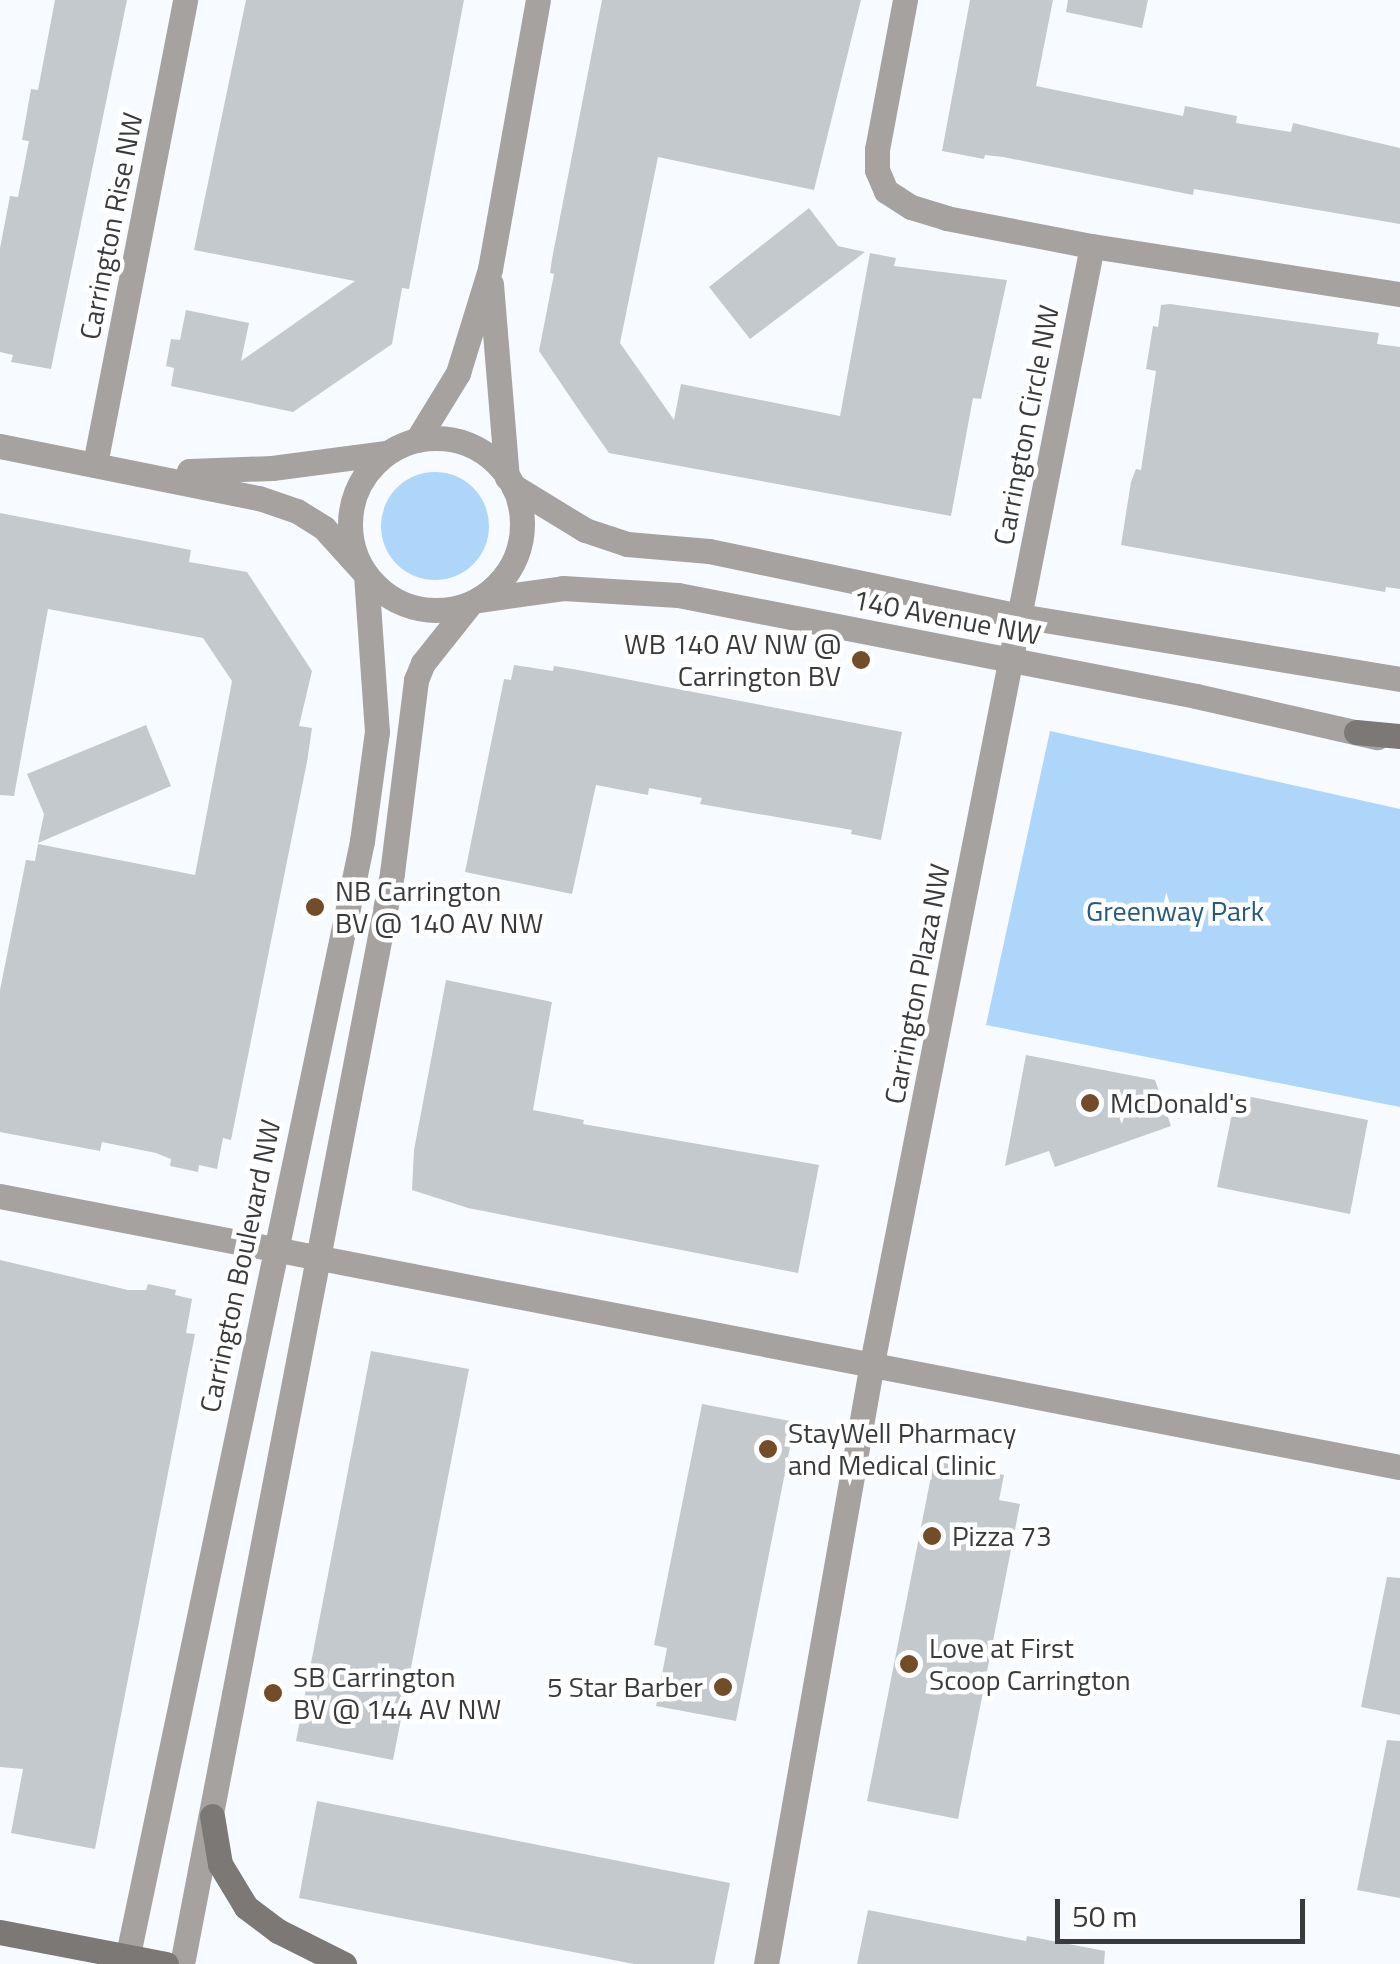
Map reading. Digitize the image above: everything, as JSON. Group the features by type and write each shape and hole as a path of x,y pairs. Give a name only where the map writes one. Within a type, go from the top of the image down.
{"main road":[{"path":"1356,732 1400,739"},
{"path":"212,1816 220,1864 246,1907 278,1931 344,1964"},
{"path":"0,1932 127,1960 166,1964"}],"street":[{"name":"Carrington Rise NW","path":"95,464 185,0"},
{"path":"417,440 458,373 490,269 538,0"},
{"path":"905,0 878,149 878,170 886,191 911,206 946,218 1092,246 1400,294"},
{"name":"Carrington Circle NW","path":"1020,616 1092,246"},
{"path":"182,1964 392,874 416,680 423,663 474,602 505,577 520,545 521,511 510,482 490,269"},
{"name":"140 Avenue NW","path":"124,469 239,470 386,453 417,440 447,439 476,448 510,482 584,530 614,540 710,551 1020,616 1400,678"},
{"name":"140 Avenue NW","path":"0,446 227,490 297,511 324,528 387,596 414,608 442,611 563,588 678,595 1356,732"},
{"path":"364,573 350,540 351,506 364,476 386,453"},
{"name":"Carrington Boulevard NW","path":"127,1960 372,782 377,732 364,573"},
{"name":"Carrington Plaza NW","path":"766,1964 872,1363 1020,616"},
{"path":"0,1196 273,1252 872,1363 1400,1467"}],"green space":[{"path":"435,472 456,476 473,488 485,505 489,526 485,547 473,564 456,576 435,580 414,576 397,564 385,547 381,526 385,505 397,488 414,476"},
{"name":"Greenway Park","path":"1050,731 1400,809 1400,1107 986,1025"}],"building":[{"path":"55,0 127,0 51,369 11,362 13,355 0,352 0,248 10,196 18,197 29,141 22,140 31,89 38,90"},
{"path":"246,0 464,0 409,289 402,288 392,344 293,412 171,386 174,368 166,366 171,339 180,340 186,310 249,323 241,361 355,281 194,250"},
{"path":"602,0 861,0 814,190 658,157 620,343 674,420 681,384 840,416 870,253 896,258 894,266 1007,280 981,399 973,398 951,516 609,453 539,351 554,274 550,273 552,259"},
{"path":"970,0 1053,0 1036,86 1183,116 1185,106 1237,116 1236,123 1291,132 1293,123 1400,148 1400,224 1194,189 1193,195 1003,157 985,155 984,159 942,151"},
{"path":"1068,0 1148,0 1142,28 1066,12"},
{"path":"809,208 838,246 865,252 750,339 709,287"},
{"path":"1161,305 1379,333 1377,344 1400,347 1400,589 1386,587 1385,592 1121,545 1131,482 1136,469 1141,470 1156,371 1146,369 1153,326 1158,327"},
{"path":"0,513 191,550 189,562 247,572 312,671 299,726 312,728 307,762 231,1140 223,1138 217,1169 199,1165 198,1172 170,1166 171,1159 156,1153 102,1142 100,1151 0,1132 0,990 26,860 35,861 38,844 195,875 232,681 203,638 48,609 14,796 0,795"},
{"path":"514,665 553,671 554,666 573,669 902,732 881,840 851,834 852,830 700,804 702,798 649,788 648,795 596,785 572,894 465,872 504,679 511,680"},
{"path":"146,725 171,786 38,843 44,814 27,774"},
{"path":"446,980 552,1002 533,1110 584,1120 583,1124 819,1165 798,1273 468,1208 412,1190 414,1150"},
{"name":"McDonald's","path":"1026,1055 1155,1080 1171,1126 1055,1167 1049,1151 1005,1166"},
{"path":"1236,1094 1368,1120 1350,1214 1217,1187"},
{"path":"0,1260 128,1290 146,1290 148,1284 176,1290 175,1295 192,1299 186,1333 195,1334 95,1849 11,1833 23,1769 0,1767"},
{"path":"371,1351 469,1369 393,1760 296,1741"},
{"path":"702,1404 795,1422 736,1721 656,1706 667,1648 654,1645"},
{"path":"934,1461 1004,1475 999,1500 1020,1504 958,1819 867,1801"},
{"path":"1387,1577 1400,1578 1400,1715 1361,1707"},
{"path":"1387,1740 1400,1741 1400,1898 1357,1890"},
{"path":"317,1801 730,1883 714,1964 634,1964 299,1898"},
{"path":"868,1910 1026,1941 1027,1936 1105,1951 1104,1964 857,1964"}],"place":[{"name":"WB 140 AV NW @ Carrington BV","path":"861,660"},
{"name":"NB Carrington BV @ 140 AV NW","path":"315,907"},
{"name":"McDonald's","path":"1090,1103"},
{"name":"StayWell Pharmacy and Medical Clinic","path":"768,1449"},
{"name":"Pizza 73","path":"932,1536"},
{"name":"Love at First Scoop Carrington","path":"909,1664"},
{"name":"5 Star Barber","path":"723,1687"},
{"name":"SB Carrington BV @ 144 AV NW","path":"273,1693"}]}
